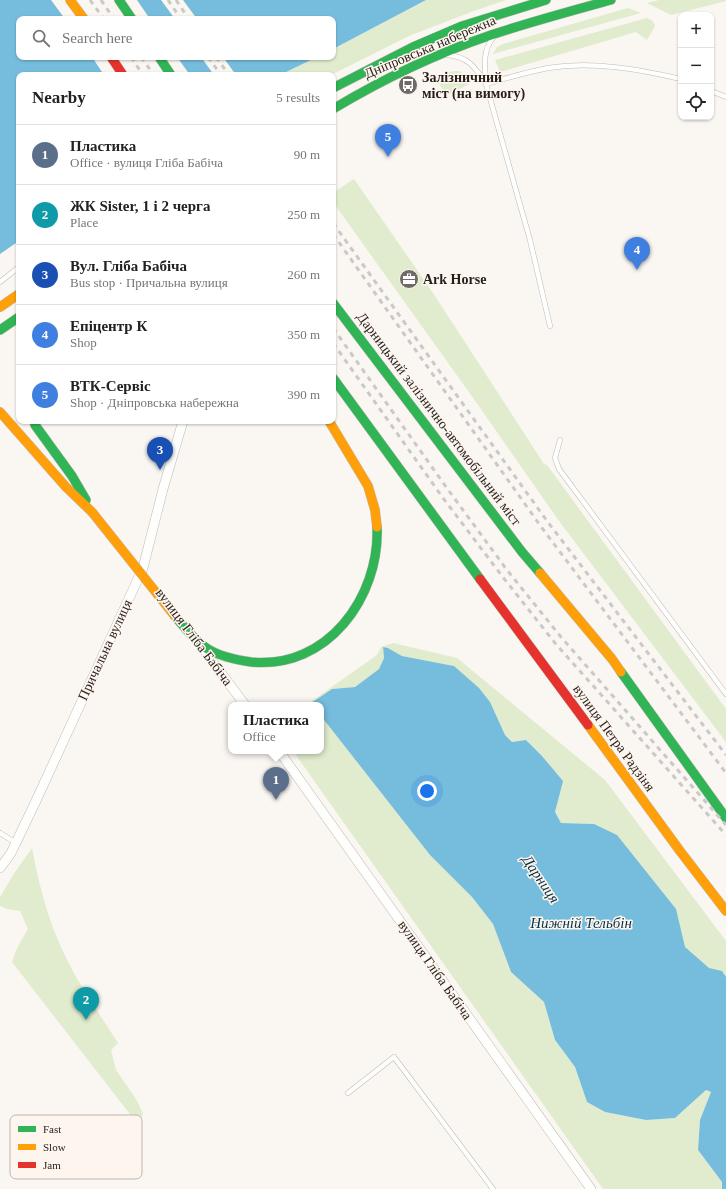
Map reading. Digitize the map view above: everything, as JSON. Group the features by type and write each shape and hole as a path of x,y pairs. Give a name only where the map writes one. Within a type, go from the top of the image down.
{"main road":[{"path":"70,0 82,16"},
{"path":"119,0 130,16"},
{"name":"Дніпровська набережна","path":"336,86 413,47 462,26 546,0"},
{"name":"Дніпровська набережна","path":"336,107 397,74 442,55 496,34 611,0"},
{"path":"113,60 121,72"},
{"path":"161,60 169,72"},
{"path":"0,306 16,296"},
{"name":"Дарницький залізнично-автомобільний міст","path":"336,307 522,552 612,660 726,818"},
{"path":"0,330 16,319"},
{"name":"вулиця Петра Радзіня","path":"336,382 680,851 726,911"},
{"path":"0,412 66,487 92,512 185,629 208,649 229,659 250,663 288,661 311,651 323,643 341,628 356,608 372,572 377,547 377,524 368,486 331,424"},
{"path":"35,424 72,476 92,512"}],"street":[{"name":"Причальна вулиця","path":"0,868 16,843 142,568 182,424"},
{"name":"вулиця Гліба Бабіча","path":"142,568 243,702"},
{"name":"вулиця Гліба Бабіча","path":"280,754 589,1188"}],"lane":[{"path":"496,34 488,45 486,53 484,65 486,84 530,240 550,326"},
{"path":"442,55 463,58 474,67 486,84"},
{"path":"486,84 549,68 576,66 624,68 653,72 678,79"},
{"path":"714,92 726,97"},
{"path":"0,282 16,269"},
{"path":"560,440 555,458 559,470 726,694"},
{"path":"0,833 16,843"},
{"path":"348,1092 394,1057 493,1189"}],"green space":[{"path":"426,0 506,0 409,36 336,72 286,72 311,60 336,60 336,47"},
{"path":"659,0 726,0 671,15 647,3"},
{"path":"628,8 641,13 493,54 497,47 503,44"},
{"path":"647,18 653,21 655,26 647,40 636,32 500,72 495,60"},
{"path":"455,71 460,71 465,76 469,84 446,96 436,78"},
{"path":"354,179 433,293 544,464 547,465 726,709 726,742 559,521 336,206 336,191"},
{"path":"393,643 457,658 605,780 726,941 726,1031 594,824 561,823 555,812 562,781 542,756 526,740 512,742 505,735 498,721 454,666 402,656 388,648 383,647 384,658 379,669 355,687 332,689 310,702 377,655 381,647"},
{"path":"324,720 430,855 472,897 493,924 511,972 544,1002 555,1040 575,1067 587,1102 605,1112 646,1120 675,1118 706,1090 711,1092 700,1120 698,1150 722,1182 722,1189 603,1189 295,754 324,754"},
{"path":"32,848 39,883 53,929 71,967 118,1043 111,1050 116,1070 136,1099 143,1113 142,1116 142,1115 131,1115 12,962 17,948 28,929 20,911 7,909 0,906 0,897"}],"water":[{"path":"0,0 426,0 336,47 336,16 16,16 16,60 311,60 286,72 16,72 16,243 0,254"},
{"name":"Нижній Тельбін","path":"383,647 388,648 402,656 454,666 479,688 490,702 505,735 512,742 526,740 563,781 555,812 561,823 594,824 617,835 676,909 685,947 709,968 722,971 726,977 726,1189 722,1189 722,1182 698,1150 700,1120 711,1092 706,1090 675,1118 646,1120 605,1112 587,1102 575,1067 555,1040 544,1002 511,972 493,924 472,897 430,855 324,720 324,702 312,702 332,689 355,687 379,669 384,658"}],"pier":[{"path":"51,0 137,0 148,16 63,16"},
{"path":"161,0 183,0 195,16 173,16"},
{"path":"94,60 179,60 188,72 102,72"},
{"path":"203,60 225,60 234,72 212,72"}],"railway":[{"path":"90,0 102,16"},
{"path":"101,0 112,16"},
{"path":"168,0 179,16"},
{"path":"176,0 187,16"},
{"path":"133,60 141,72"},
{"path":"143,60 152,72"},
{"path":"210,60 219,72"},
{"path":"218,60 227,72"},
{"path":"336,227 547,521 726,755"},
{"path":"336,238 542,528 726,773"},
{"path":"336,332 507,570 561,637 726,825"},
{"path":"336,347 443,498 555,643 726,835"}],"traffic: fast":[{"path":"119,0 130,16"},
{"path":"336,86 413,47 462,26 546,0"},
{"path":"336,107 390,77 470,42 506,30 611,0"},
{"path":"161,60 169,72"},
{"path":"336,307 522,552 540,573"},
{"path":"0,330 16,319"},
{"path":"336,382 480,579"},
{"path":"35,424 72,476 86,500"},
{"path":"174,615 199,642 213,652 224,656 251,662 278,661 303,654 325,641 344,624 358,603 369,579 376,553 377,527"},
{"path":"621,672 726,818"}],"traffic: slow":[{"path":"70,0 82,16"},
{"path":"0,307 16,296"},
{"path":"0,412 66,487 92,512"},
{"path":"331,424 368,486 375,510 377,527"},
{"path":"92,512 174,615"},
{"path":"540,573 612,659 621,672"},
{"path":"588,725 726,911"}],"traffic: jam":[{"path":"113,60 121,72"},
{"path":"480,579 588,725"}],"place":[{"name":"Залізничний міст (на вимогу)","path":"408,85"},
{"name":"ВТК-Сервіс","path":"388,157"},
{"name":"Епіцентр К","path":"637,270"},
{"name":"Ark Horse","path":"409,279"},
{"name":"Вул. Гліба Бабіча","path":"160,470"},
{"name":"Пластика","path":"276,800"},
{"name":"ЖК Sister, 1 і 2 черга","path":"86,1020"}],"water label":[{"name":"Дарниця","path":"541,879"}]}
